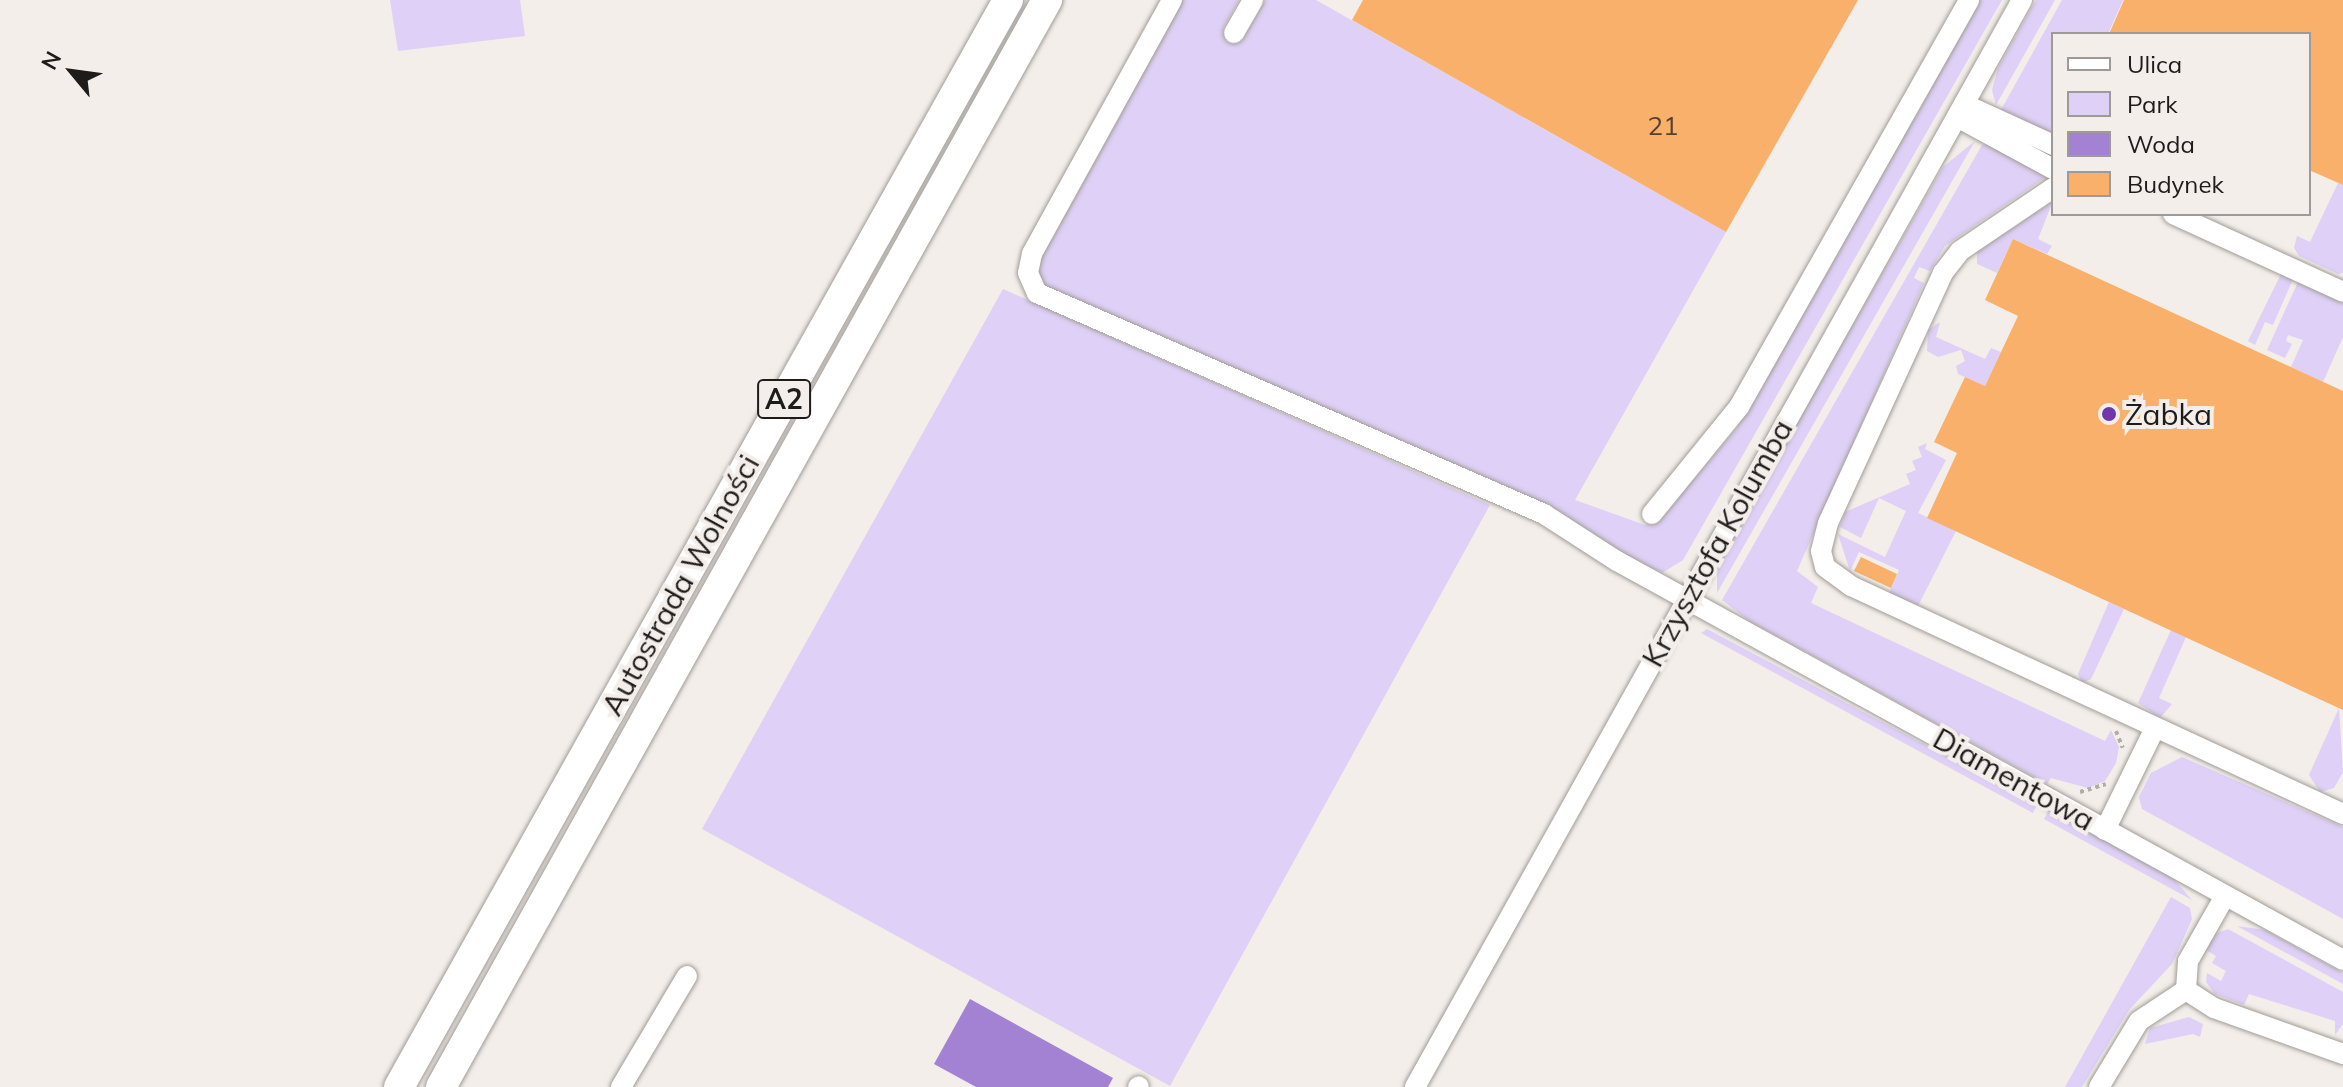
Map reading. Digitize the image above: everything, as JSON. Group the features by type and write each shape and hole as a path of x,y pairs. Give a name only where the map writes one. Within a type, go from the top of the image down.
{"highway":[{"name":"Autostrada Wolności","path":"399,1087 1008,0"},
{"name":"Autostrada Wolności","path":"441,1087 1047,0"}],"street":[{"name":"Diamentowa","path":"1172,0 1032,254 1028,273 1034,289 1544,514 1685,598 2343,960"},
{"path":"1234,33 1253,0"},
{"path":"1652,514 1739,407 1969,0"},
{"name":"Krzysztofa Kolumba","path":"1415,1087 1685,598 2022,0"},
{"path":"1960,111 2051,144"},
{"path":"1960,111 2051,168"},
{"path":"2051,189 1960,251 1943,273 1828,523 1822,559 1830,574 1851,586 2343,814"},
{"path":"2177,216 2343,292"},
{"path":"2105,830 2155,728"},
{"path":"2186,990 2188,961 2225,896"},
{"path":"621,1087 687,976"},
{"path":"2186,990 2214,1008 2343,1054"},
{"path":"2099,1087 2139,1021 2186,990"}],"path":[{"path":"2113,727 2122,754"},
{"path":"2070,791 2095,789 2113,777"}],"green space":[{"path":"390,0 520,0 525,36 398,51"},
{"path":"1177,0 1239,0 1223,28 1243,39 1265,0 1316,0 1726,232 1575,500 1645,525 1665,514 1736,429 1980,0 2002,0 1683,560 1662,573 1044,293 1033,264"},
{"path":"2036,0 2055,0 1996,105 1992,90 1998,68"},
{"path":"2062,0 2123,0 2109,32 2051,32 2051,136 2001,110"},
{"path":"1975,141 1717,593 1717,567 1729,542 1943,167"},
{"path":"1990,143 2046,177 1945,246 1930,271 1919,267 1914,278 1924,283 1797,571 1818,587 1811,603 2105,741 2111,730 2119,747 2116,763 2105,781 2088,788 2051,778 2047,784 1749,621 1722,600 1982,145"},
{"path":"2338,183 2343,185 2343,273 2338,274 2299,256 2294,248 2297,236 2310,242"},
{"path":"2051,202 2038,239 2052,246 2047,254 2013,239 1997,273 1977,264 1977,252"},
{"path":"2281,274 2293,279 2273,325 2265,322 2255,345 2248,341"},
{"path":"2298,282 2343,302 2343,337 2323,382 2291,367 2303,340 2288,335 2286,341 2292,344 2285,358 2267,350"},
{"path":"1003,289 1490,505 1170,1086 702,829"},
{"path":"1940,322 1936,337 1985,359 1991,348 2001,352 1985,386 1958,374 1956,366 1965,361 1961,350 1938,357 1927,351 1928,330"},
{"path":"1927,443 1925,449 1946,460 1918,513 1956,531 1918,606 1889,593 1899,570 1859,552 1850,571 1838,534 1885,557 1906,511 1879,498 1861,538 1840,527 1845,512 1910,484 1906,474 1916,470 1912,461 1922,457 1918,447"},
{"path":"2109,602 2124,609 2091,679 2082,683 2078,674"},
{"path":"1707,629 2037,804 2033,813 1701,633"},
{"path":"2171,630 2186,637 2159,698 2172,704 2160,718 2138,703"},
{"path":"2339,708 2343,772 2334,788 2320,792 2309,775"},
{"path":"2182,757 2343,827 2343,919 2142,809 2139,797 2151,773"},
{"path":"2049,810 2174,879 2192,900 2044,819"},
{"path":"2171,897 2190,908 2192,919 2172,964 2129,1010 2082,1087 2065,1087"},
{"path":"2237,926 2265,930 2343,973 2343,984"},
{"path":"2228,929 2343,992 2343,1024 2335,1035 2335,1021 2249,994 2244,1005 2215,994 2206,982 2207,973 2221,981 2226,971 2212,963 2216,956 2204,949 2215,934"},
{"path":"2189,1017 2203,1024 2200,1037 2193,1034 2145,1044 2150,1028"}],"water":[{"path":"970,999 1113,1078 1108,1087 976,1087 934,1064"}],"building":[{"path":"1363,0 1858,0 1726,232 1352,20"},
{"path":"2124,0 2343,0 2343,185 2311,171 2311,32 2110,32"},
{"name":"Żabka","path":"2013,239 2343,391 2343,710 1927,518 1957,453 1934,442 1965,377 1985,386 2018,316 1985,300"},
{"path":"1861,557 1897,574 1891,588 1854,571"}],"place":[{"name":"Żabka","path":"2109,414"}]}
